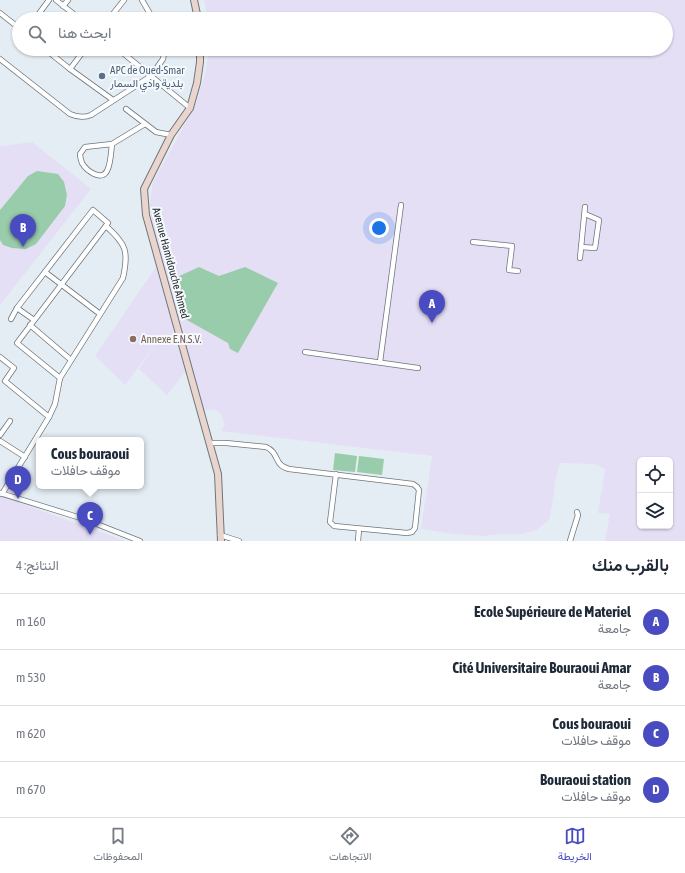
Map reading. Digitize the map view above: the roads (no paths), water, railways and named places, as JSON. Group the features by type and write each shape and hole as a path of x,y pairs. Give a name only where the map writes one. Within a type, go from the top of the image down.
{"main road":[{"path":"194,0 197,12"},
{"name":"Avenue Hamidouche Ahmed","path":"200,56 197,84 190,108 171,135 144,189 146,215 218,474 220,538"}],"street":[{"path":"40,12 49,0"},
{"path":"56,0 71,12"},
{"path":"63,6 68,0"},
{"path":"115,12 124,0"},
{"path":"142,0 149,12"},
{"path":"0,13 12,22"},
{"path":"54,56 113,100"},
{"path":"70,69 80,56"},
{"path":"127,56 190,108"},
{"path":"0,59 74,116 87,116 151,76 164,56"},
{"path":"126,109 156,132 171,135"},
{"path":"112,144 109,165 106,172 101,176 97,176 82,162 80,154 85,147 112,144 144,124"},
{"path":"380,362 400,205"},
{"path":"580,258 585,207"},
{"path":"11,319 17,308 93,210 108,223 17,342 60,378"},
{"path":"581,247 595,248 599,220 584,214"},
{"path":"37,437 56,404 60,378 123,278 126,264 125,252 120,238 106,226"},
{"path":"473,242 512,246 509,270 518,271"},
{"path":"45,272 100,314"},
{"path":"17,308 34,320"},
{"path":"30,325 71,360"},
{"path":"305,352 418,368"},
{"path":"0,357 14,368 5,381 49,417"},
{"path":"0,435 10,421"},
{"path":"36,439 1,494 84,519 140,541"},
{"path":"0,441 25,457"},
{"path":"210,443 226,442 266,447 275,453 278,461 283,467 413,484 418,487 419,490 415,528 412,532 407,533 334,526 330,522 336,474"},
{"path":"570,541 578,515 577,512"},
{"path":"358,541 359,529"},
{"path":"220,538 239,541"}],"place":[{"name":"APC de Oued-Smar بلدية وادي السمار","path":"102,76"},
{"name":"Cité Universitaire Bouraoui Amar","path":"23,247"},
{"name":"Ecole Supérieure de Materiel","path":"432,323"},
{"name":"Annexe E.N.S.V.","path":"133,339"},
{"name":"Bouraoui station","path":"18,499"},
{"name":"Cous bouraoui","path":"90,535"}]}
